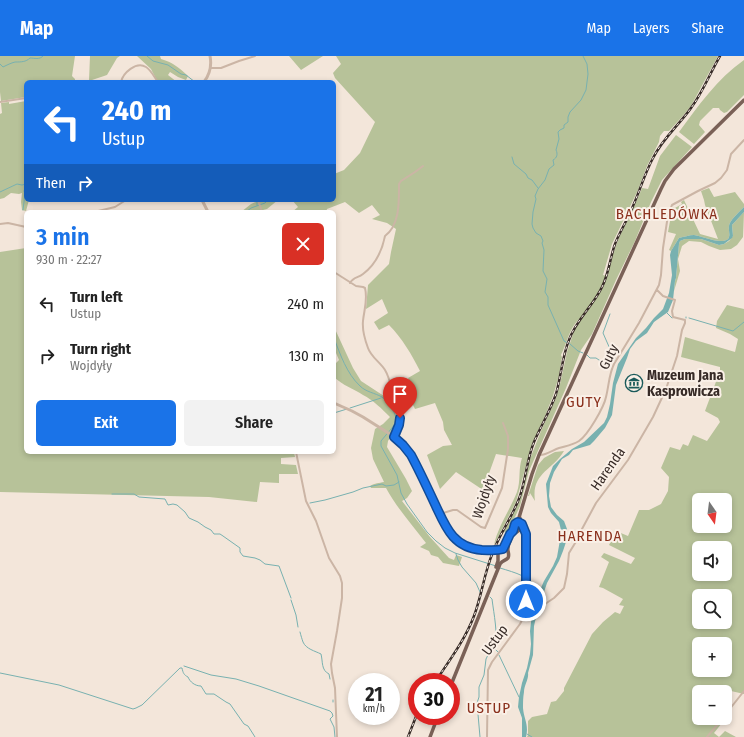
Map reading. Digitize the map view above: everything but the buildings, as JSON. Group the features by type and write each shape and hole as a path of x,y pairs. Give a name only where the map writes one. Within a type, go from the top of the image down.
{"main road":[{"path":"504,550 509,554 506,559 501,560 498,556 508,545 512,536 519,527 520,514 539,455 665,181 744,100"},
{"name":"Ustup","path":"498,556 498,567"},
{"name":"Ustup","path":"456,673 498,567 504,560"},
{"path":"430,737 434,725"}],"street":[{"path":"205,80 210,68 210,56"},
{"path":"210,68 221,68 239,60 255,56"},
{"path":"122,80 123,76 129,70 141,65 145,66 156,80"},
{"path":"0,102 24,98"},
{"name":"Guty","path":"539,455 543,455 575,443 590,430 606,399 610,371 639,323 660,281 670,208 672,205 715,183 721,178 727,170 731,154 744,140"},
{"path":"350,283 352,279 364,273 377,260 386,236 390,232 397,218 399,184 422,166"},
{"path":"102,210 115,207 123,202"},
{"path":"0,224 8,223 24,227"},
{"path":"336,273 350,283 356,286 363,286 365,288 367,301 363,322 363,333 371,355 380,363 390,379 400,420 397,432 392,436"},
{"name":"Harenda","path":"526,601 545,604 554,598 564,588 569,553 578,539 596,503 628,460 653,416 667,386 677,356 682,330 685,323 684,320 673,317 672,311 675,300 663,296 656,290"},
{"path":"336,404 358,414 403,445 411,455 450,532 459,543 473,549 493,551 504,550"},
{"name":"Wojdyły","path":"440,514 457,510 481,527 485,528 502,488 508,449 508,436 503,423"},
{"path":"296,454 306,501 316,521 329,558 340,576 342,583 341,607 331,664 335,688 337,737"},
{"name":"Ustup","path":"487,737 488,670 523,618 525,612 526,533 519,527"},
{"path":"493,551 498,556"},
{"path":"732,706 744,691"},
{"path":"707,737 717,725"}],"green space":[{"path":"0,56 75,56 72,76 75,80 24,80 24,97 1,101"},
{"path":"90,56 120,56 117,58 107,75 89,80"},
{"path":"137,56 160,56 161,59 176,66 188,76 186,80 170,72 168,75 174,80 157,80 151,69"},
{"path":"289,56 323,56 301,70"},
{"path":"336,56 718,56 691,106 669,131 664,131 660,136 659,142 647,166 638,190 612,244 603,275 607,276 614,251 642,188 648,189 660,156 676,135 692,147 662,180 651,202 635,241 592,334 581,350 566,388 529,471 520,506 507,533 504,532 519,502 528,464 556,398 567,352 574,331 580,321 579,319 570,332 561,355 559,376 553,396 529,455 516,502 494,545 498,531 517,492 522,458 496,454 483,490 456,472 440,489 427,455 443,446 452,445 444,430 443,422 435,403 415,409 405,389 410,382 408,378 420,371 398,335 389,325 379,330 374,322 388,313 382,299 366,309 368,285 389,264 396,229 387,223 372,219 380,215 372,205 359,213 345,202 327,210 294,210 298,207 294,202 336,202 336,173 344,170 360,153 375,122 335,78 333,73 341,64"},
{"path":"744,60 744,95 727,112 724,113 719,108 713,108 700,121 699,125 705,132 694,144 679,132 717,84 734,67"},
{"path":"24,101 24,202 28,202 26,210 24,210 22,210 21,202 22,193 11,193 0,199 1,103 9,102 9,104"},
{"path":"709,188 714,197 735,192 744,204 744,207 729,224 728,239 725,241 716,241 690,235 679,238 671,251 669,250 676,234 668,232 671,209 682,204 681,202 684,200 700,234 718,239 701,191"},
{"path":"256,202 276,202 267,209 263,210 244,210"},
{"path":"744,212 743,237 737,245 731,249 720,250 701,242 689,241 682,246 678,259 680,271 674,291 680,241 685,239 701,239 719,245 724,244 733,236 732,225"},
{"path":"24,248 24,454 294,454 295,457 281,458 281,464 296,465 298,474 279,474 279,483 260,482 257,502 209,497 0,492 0,252"},
{"path":"727,305 744,309 744,694 732,691 732,685 692,685 692,725 720,725 714,733 719,737 527,737 528,721 532,717 547,714 551,702 556,701 564,691 564,688 592,634 615,612 620,614 624,606 619,605 623,599 599,587 609,562 601,557 604,553 631,564 635,558 609,545 616,531 628,536 639,510 649,510 661,504 668,491 669,477 661,468 670,447 680,450 683,444 688,446 693,435 707,441 720,422 718,418 705,411 720,371 720,367 681,357 685,337 735,352 738,339 716,328 717,321"},
{"path":"336,331 353,368 361,381 392,403 398,420 395,430 388,441 387,447 412,491 407,498 402,501 430,537 449,558 454,560 456,555 462,557 459,566 443,563 438,557 431,555 429,551 420,547 426,543 386,488 371,488 370,486 372,485 384,482 373,459 371,448 375,429 390,417 370,399 336,379 336,363 339,360 336,353"},
{"path":"564,451 539,478 536,484 535,501 530,493 528,496 538,465 544,458 553,453"},
{"path":"725,731 736,737 719,737"}],"water":[{"path":"744,207 744,212 732,225 732,238 724,244 719,245 701,239 685,239 680,241 673,300 668,312 654,322 647,333 636,341 630,349 616,385 612,415 605,428 590,445 573,450 569,455 562,459 554,472 550,483 549,496 551,507 564,521 567,529 566,542 559,561 547,583 534,626 533,655 523,698 527,733 526,737 522,737 522,718 518,707 522,683 530,654 531,622 537,597 557,557 560,540 561,530 559,522 548,507 546,484 553,466 572,449 584,442 604,423 607,417 618,364 636,338 663,309 669,293 672,275 670,255 679,238 694,235 716,241 725,241 729,237 729,224"}],"waterway":[{"path":"0,64 3,67 10,63 21,62 30,58 39,58 43,56"},
{"path":"147,56 153,61 168,65 192,80"},
{"path":"583,56 587,64 588,74 586,90 581,100 570,112 568,122 564,125 564,128 558,132 559,139 556,150 557,156 553,160 554,165 549,169 545,180 535,196 536,199 532,224 536,233 541,236 543,241 543,271 547,279 545,292 548,297 548,305 564,341 583,353"},
{"path":"512,157 514,164 526,174 538,188"},
{"path":"0,192 17,184 24,184"},
{"path":"23,210 24,202"},
{"path":"248,210 266,202"},
{"path":"667,313 672,318"},
{"path":"610,314 603,333 615,358 613,362"},
{"path":"689,318 733,331 744,322"},
{"path":"336,343 344,364 355,381 365,390 383,398 395,414 396,423 381,441 381,446 397,475 401,493 427,532 445,548 455,553 496,566"},
{"path":"587,355 590,358 596,358 602,362 612,361"},
{"path":"350,408 381,398"},
{"path":"336,412 347,409"},
{"path":"310,503 363,488 382,484 386,486 394,485 399,482"},
{"path":"112,494 134,494 139,497 165,499 168,505 177,505 189,518 211,530 214,534 220,534 240,548 240,552 243,556 255,558 265,564 279,566 291,598"},
{"path":"456,554 462,567 476,583 480,592"},
{"path":"500,568 527,578 540,591"},
{"path":"490,597 492,599 495,624 495,649 498,652"},
{"path":"291,600 298,627"},
{"path":"300,632 304,644 311,650 321,654 323,668 329,674 330,679"},
{"path":"480,737 477,703 479,697 479,687 484,675 486,659 495,649"},
{"path":"499,655 519,697"},
{"path":"184,666 211,675 236,679 259,686 330,711 333,716 330,719 334,727 335,737"},
{"path":"0,673 59,685 133,709 142,705 180,668 182,668 184,674 191,682 201,686 206,694 214,694 230,704 255,737"},
{"path":"527,734 532,737"}],"railway":[{"path":"441,673 461,642 474,616 490,560 520,496 532,448 556,394 565,353 572,333 602,287 615,244 631,211 653,158 661,144 695,102 720,56"},
{"path":"408,737 413,725"}],"place":[{"name":"Muzeum Jana Kasprowicza","path":"634,383"}],"district":[{"name":"BACHLEDÓWKA","path":"667,214"},
{"name":"GUTY","path":"584,402"},
{"name":"HARENDA","path":"590,536"},
{"name":"USTUP","path":"489,708"}],"route":[{"path":"400,418 397,432 394,437 411,455 446,526 459,543 478,550 493,551 503,549 513,531 515,524 518,522 522,524 526,534 526,601"}]}
